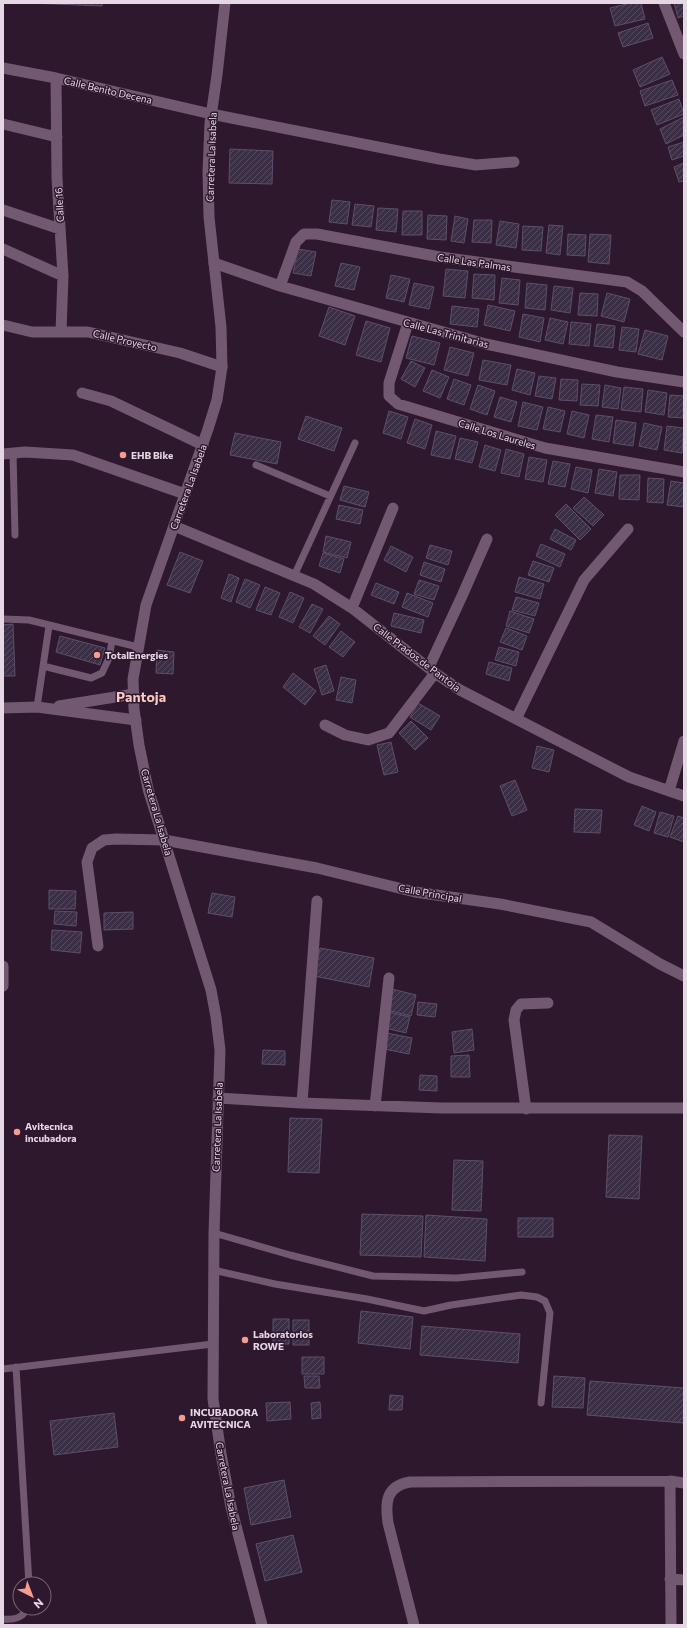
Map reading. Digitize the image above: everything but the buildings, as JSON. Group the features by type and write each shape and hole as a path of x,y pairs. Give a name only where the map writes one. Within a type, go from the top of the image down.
{"street":[{"name":"Carretera La Isabela","path":"225,3 218,75 211,114 208,179 209,217 221,327 222,367 217,400 203,445 146,604 133,679 136,720 148,789 211,990 216,1017 220,1050 213,1270 214,1399 221,1454 231,1507 262,1625"},
{"path":"664,3 684,54"},
{"name":"Calle Benito Decena","path":"3,68 56,78 211,114 439,159 476,164 514,162"},
{"name":"Calle 16","path":"56,78 60,229 63,276 61,332"},
{"path":"3,124 57,137"},
{"path":"3,210 60,229"},
{"name":"Calle Las Palmas","path":"280,286 296,242 304,234 317,234 440,257 627,282 642,292 684,332"},
{"path":"3,249 63,276"},
{"name":"Calle Las Trinitarias","path":"214,263 280,286 486,344 617,372 684,382"},
{"name":"Calle Los Laureles","path":"408,323 389,383 389,396 398,404 545,448 684,472"},
{"name":"Calle Proyecto","path":"3,326 32,332 88,332 180,353 222,367"},
{"path":"82,393 111,401 203,445"},
{"path":"8,453 25,452 74,455 185,494"},
{"path":"352,608 393,508"},
{"name":"Calle Prados de Pantoja","path":"174,526 314,584 352,608 460,690 629,777 684,796"},
{"path":"516,719 584,580 628,529"},
{"path":"325,725 345,735 368,740 389,733 432,670 487,539"},
{"path":"48,708 134,694"},
{"path":"3,708 37,707 136,720"},
{"path":"669,791 684,741"},
{"name":"Calle Principal","path":"98,946 87,862 92,848 104,840 164,840 317,868 415,892 500,904 591,922 660,964 684,976"},
{"path":"302,1103 317,901"},
{"path":"3,966 3,986"},
{"path":"375,1106 389,978"},
{"path":"526,1109 514,1020 516,1010 522,1004 548,1003"},
{"path":"218,1098 375,1106 526,1109 684,1108"},
{"path":"414,1625 388,1523 386,1509 387,1499 392,1489 400,1483 670,1481 684,1483"},
{"path":"670,1481 671,1625"},
{"path":"670,1579 684,1580"}],"lane":[{"path":"294,576 355,443"},
{"path":"8,453 15,535"},
{"path":"256,465 330,496"},
{"path":"3,619 29,620 138,647"},
{"path":"37,707 49,626"},
{"path":"43,666 91,678 102,673 109,658 112,641"},
{"path":"214,1233 290,1255 373,1276 457,1278 522,1272"},
{"path":"213,1270 275,1284 367,1299 424,1311 521,1295 537,1297 545,1300 550,1313 541,1403"},
{"path":"3,1369 213,1344"},
{"path":"16,1367 29,1576"},
{"path":"3,1619 17,1620 22,1616"}],"place":[{"name":"EHB Bike","path":"123,455"},
{"name":"TotalEnergies","path":"97,655"},
{"name":"Avitecnica incubadora","path":"17,1132"},
{"name":"Laboratorios ROWE","path":"245,1340"},
{"name":"INCUBADORA AVITECNICA","path":"182,1418"}],"district":[{"name":"Pantoja","path":"141,697"}]}
